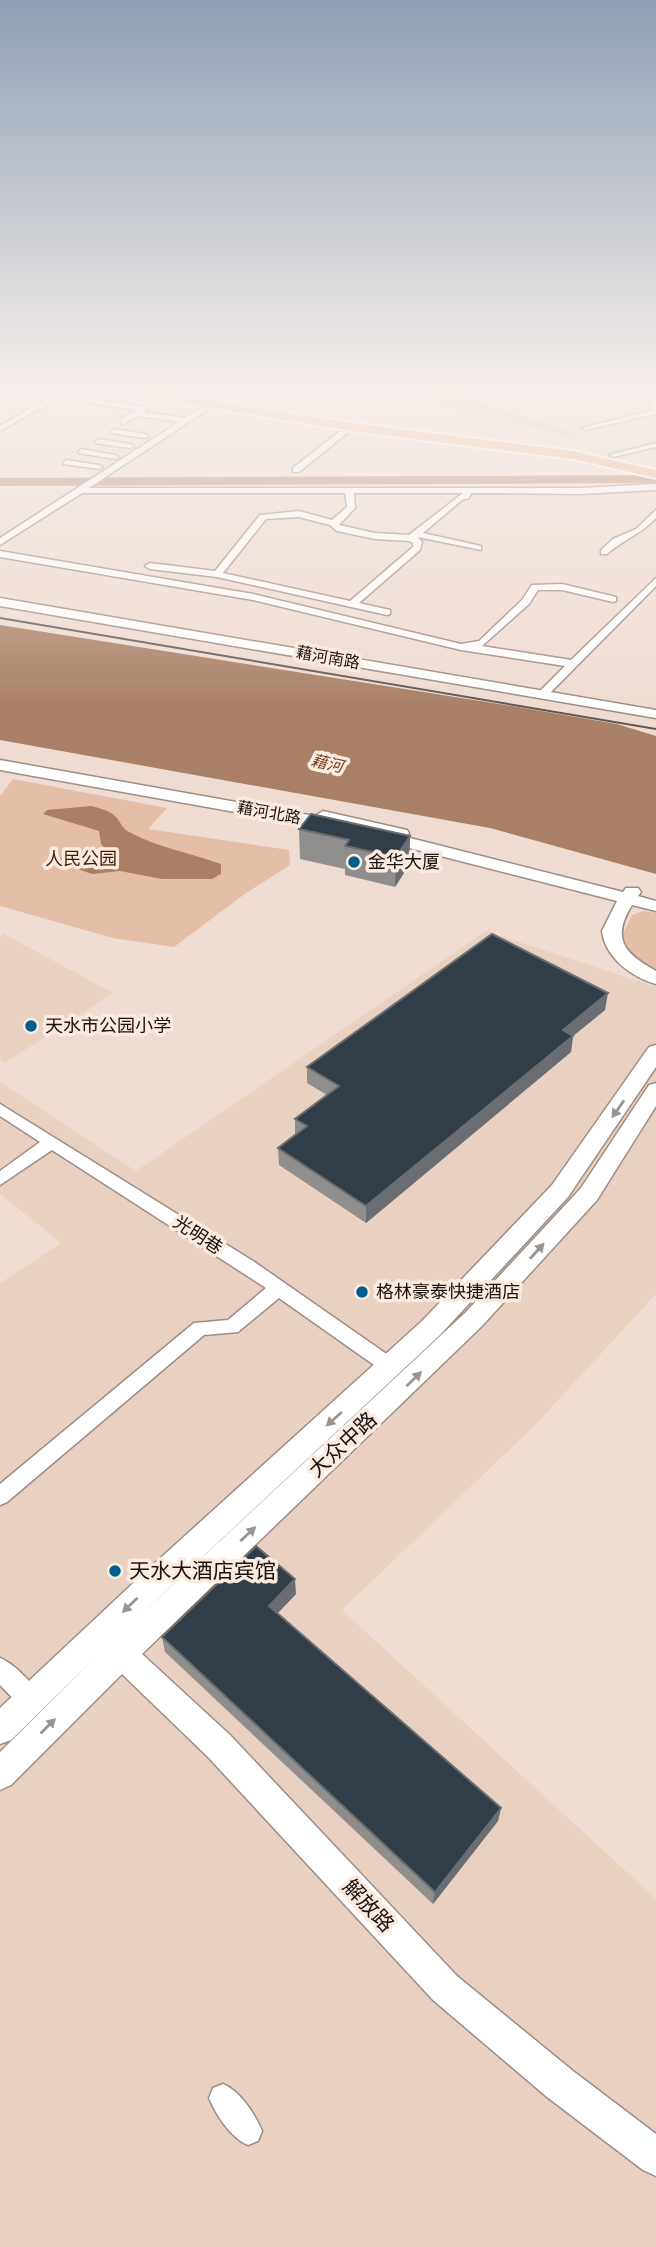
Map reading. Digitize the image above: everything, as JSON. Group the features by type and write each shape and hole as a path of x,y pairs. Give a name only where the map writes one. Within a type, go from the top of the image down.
{"main road":[{"name":"藉河南路","path":"0,602 656,714"},
{"name":"藉河北路","path":"0,762 328,823 656,899"},
{"name":"藉河北路","path":"631,895 656,906"},
{"path":"631,895 612,923 612,939 621,955 638,970 656,978"},
{"name":"大众中路","path":"0,1774 110,1643 391,1367 560,1191 656,1052"},
{"name":"大众中路","path":"0,1729 31,1701 110,1643 474,1319 589,1194 656,1090"},
{"name":"解放路","path":"110,1643 219,1746 444,1987 560,2084 656,2157"}],"street":[{"path":"0,542 71,496"},
{"path":"334,523 351,508 350,496"},
{"path":"413,536 459,498 467,496"},
{"path":"604,552 616,541 639,531 656,513"},
{"path":"217,574 263,517 299,514 334,523 337,528 349,532 413,536 478,548"},
{"path":"352,604 417,548 418,542 413,536"},
{"path":"0,554 253,597 465,646 573,664"},
{"path":"150,566 217,574 387,612"},
{"path":"543,694 656,581"},
{"path":"465,646 482,643 526,601 535,587 562,587 613,599"},
{"name":"光明巷","path":"0,1109 278,1288 391,1367"},
{"path":"0,1179 52,1142"},
{"path":"0,1496 201,1328 232,1327 278,1288"},
{"path":"0,1669 31,1701"},
{"path":"223,2098 248,2131"}],"shaded area":[{"path":"486,931 656,987 656,1294 536,1424 342,1610 656,1899 656,2247 0,2247 0,1283 61,1243 0,1194 0,1082 136,1171"},
{"name":"天水市公园小学","path":"4,934 113,993 5,1063 0,1059 0,937"}],"green space":[{"name":"人民公园","path":"13,779 167,808 148,829 289,850 290,865 246,893 174,947 113,938 0,906 0,796"},
{"path":"643,911 656,913 656,975 631,955 622,936 632,915"}],"water":[{"name":"藉河","path":"0,625 506,705 617,724 656,736 656,874 490,828 0,740"},
{"path":"91,806 111,813 125,829 142,838 221,864 221,874 212,879 162,879 120,871 92,874 57,862 54,858 97,865 111,861 112,856 101,844 99,831 43,814 47,810"}],"building":[{"path":"311,814 410,836 396,857 345,846 349,840 299,829"},
{"path":"492,934 608,993 563,1030 573,1036 366,1206 278,1148 307,1126 295,1119 339,1086 307,1067"},
{"path":"256,1546 295,1579 269,1606 501,1808 435,1892 162,1637"}],"tram line":[{"path":"0,618 656,729"}],"place":[{"name":"金华大厦","path":"354,862"},
{"name":"天水市公园小学","path":"31,1026"},
{"name":"格林豪泰快捷酒店","path":"362,1292"},
{"name":"天水大酒店宾馆","path":"115,1571"}]}
